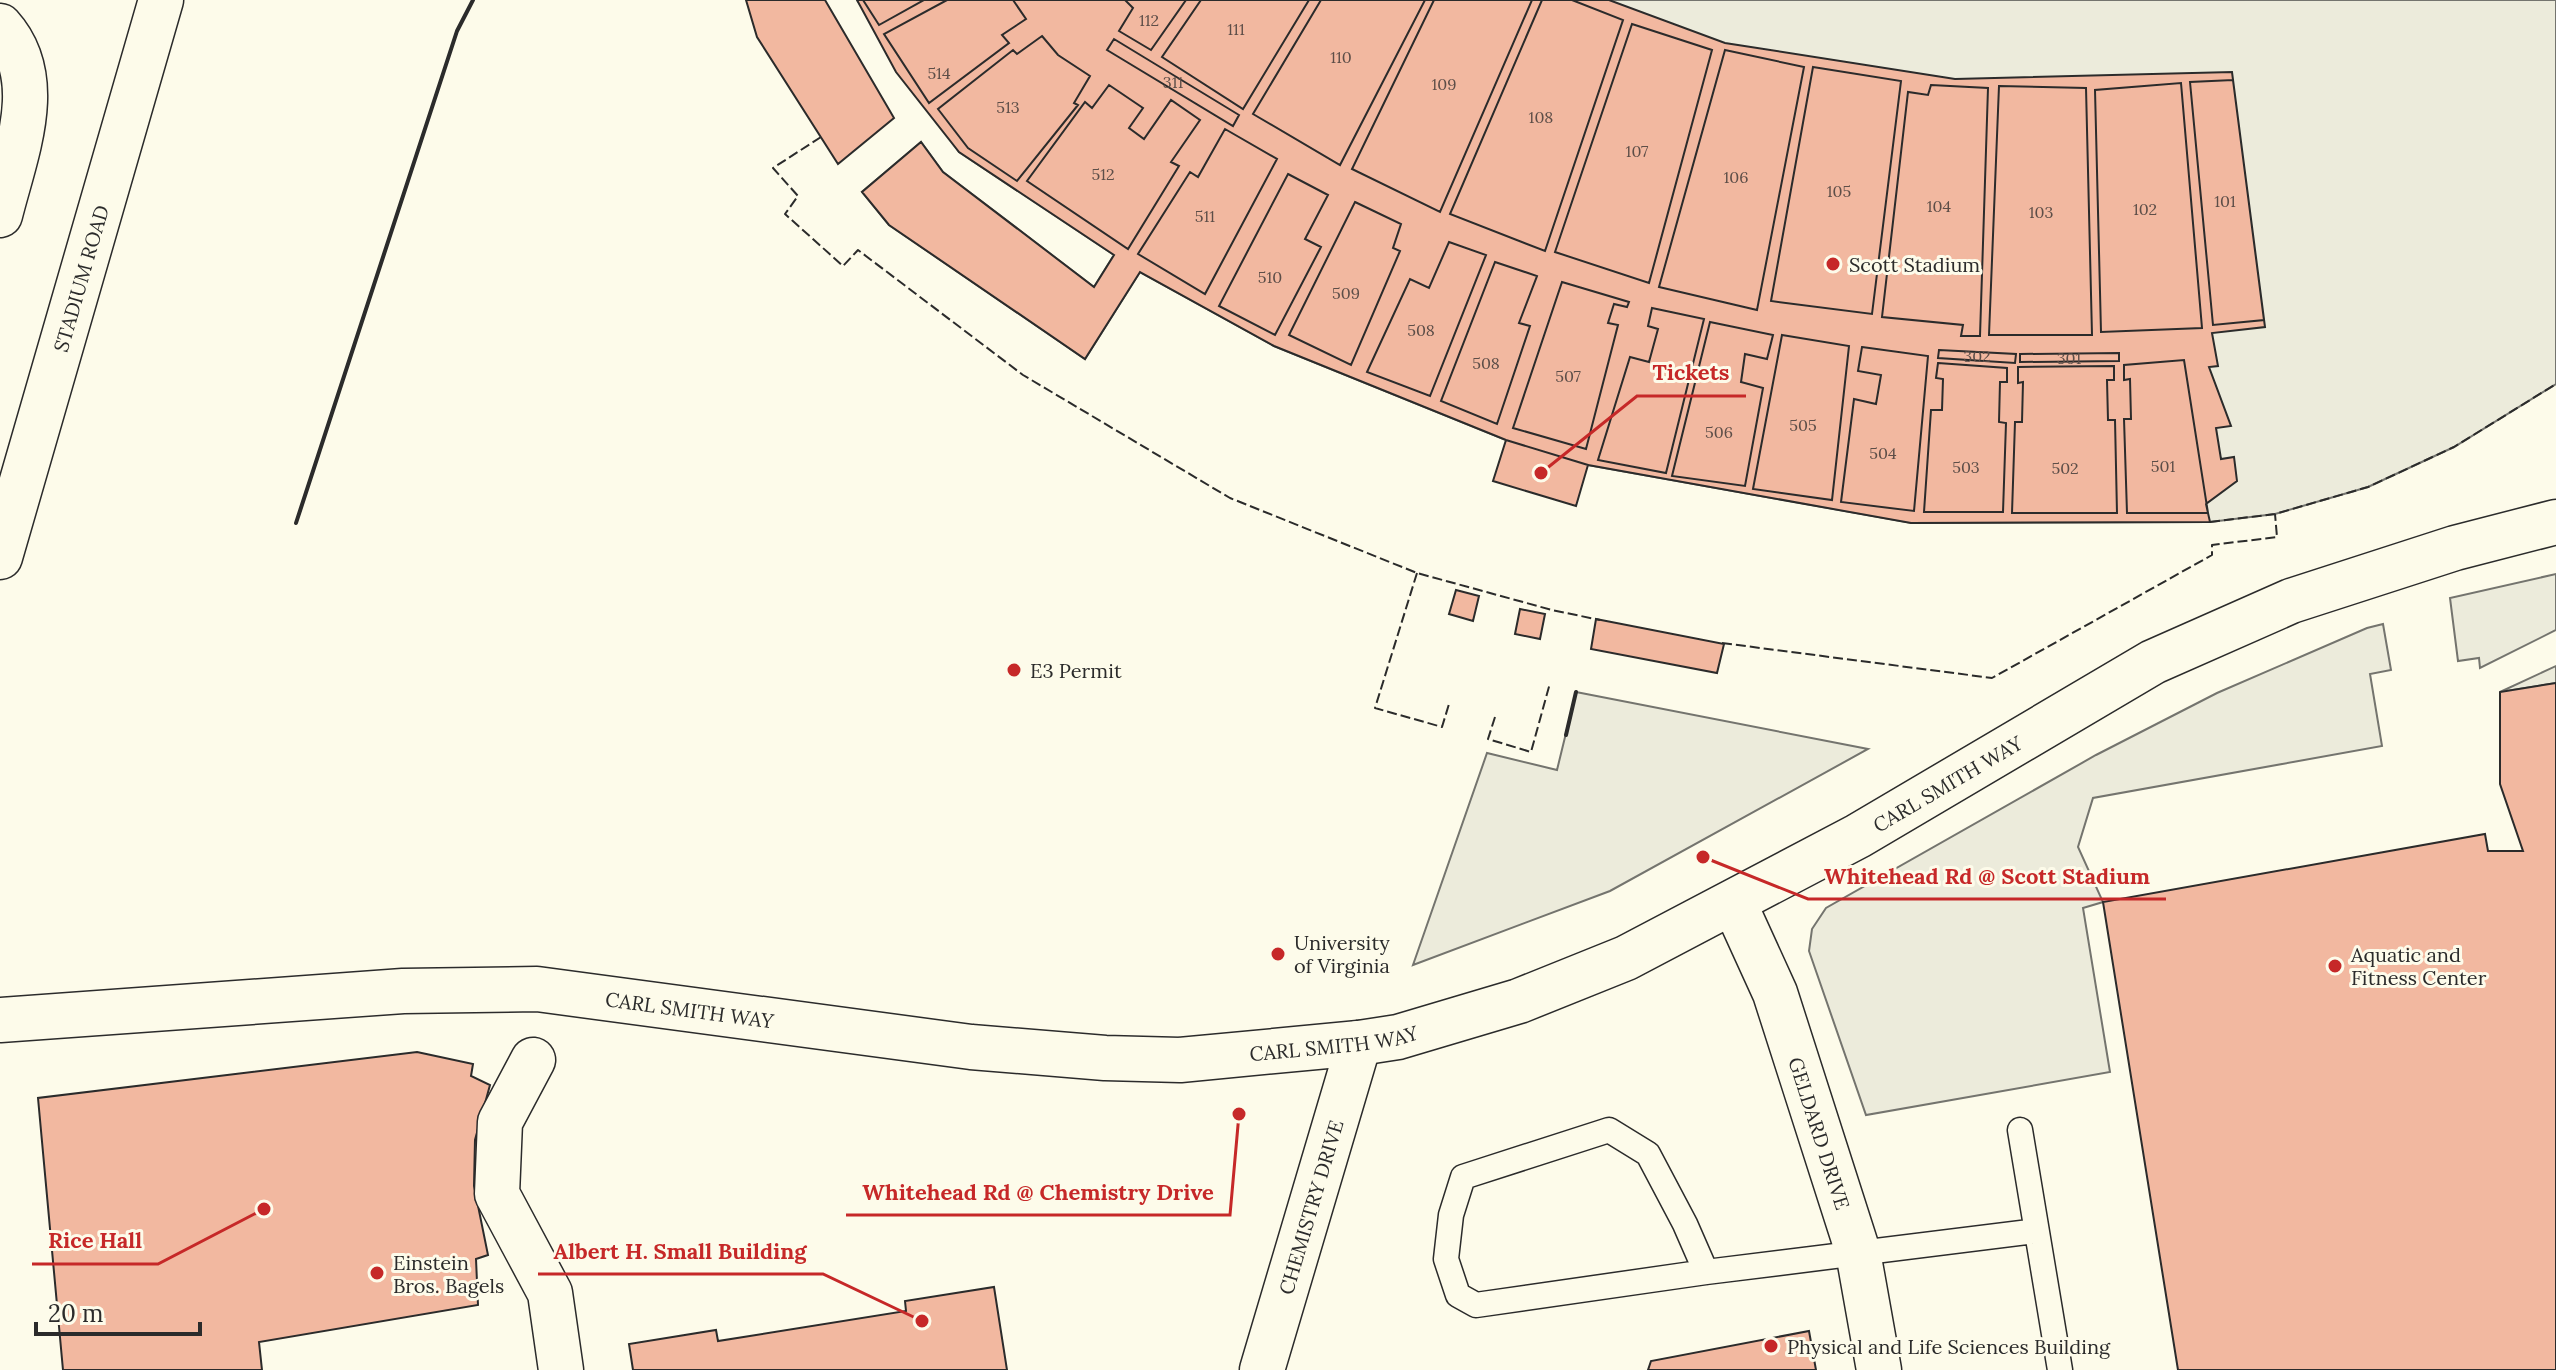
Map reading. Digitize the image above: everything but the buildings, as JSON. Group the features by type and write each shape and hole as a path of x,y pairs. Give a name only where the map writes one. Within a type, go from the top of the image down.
{"street":[{"name":"STADIUM ROAD","path":"0,557 161,0"},
{"path":"0,26 10,37 25,71 26,109 0,215"},
{"name":"CARL SMITH WAY","path":"0,1020 403,991 537,989 971,1047 1105,1058 1180,1060 1398,1037 1519,1001 1626,958 1858,836 2153,662 2318,591 2455,548 2556,522"},
{"name":"GELDARD DRIVE","path":"1734,903 1775,993 1858,1252 1879,1370"},
{"name":"CHEMISTRY DRIVE","path":"1262,1370 1359,1043"},
{"path":"533,1060 500,1122 497,1194 550,1293 561,1370"}],"lane":[{"path":"1706,1272 1648,1154 1609,1130 1463,1177 1451,1215 1446,1259 1458,1295 1476,1305 1706,1272 2036,1231"},
{"path":"2020,1130 2060,1370"}],"shaded area":[{"name":"Scott Stadium","path":"857,0 2556,0 2556,384 2454,447 2368,487 2275,514 2210,522 1912,523 1588,465 1506,440 1274,346 1140,272 1085,359 889,225 862,192 921,142 943,172 1094,287 1114,255 959,152"},
{"path":"2556,574 2556,630 2480,668 2479,658 2458,661 2450,598"},
{"path":"2383,624 2391,670 2370,674 2382,746 2093,798 2078,847 2103,902 2083,908 2110,1072 1866,1115 1809,951 1812,929 1826,908 2096,755 2217,693 2367,628"},
{"path":"2556,666 2556,683 2500,692"},
{"path":"1576,692 1868,749 1610,891 1413,965 1487,753 1557,770"}],"fence":[{"path":"821,137 773,168 798,196 785,214 843,266 858,250 1023,375 1230,498 1417,573 1600,620"},
{"path":"2210,522 2275,514 2368,487 2454,447 2556,384"},
{"path":"1722,643 1992,678 2212,555 2212,545 2277,537 2275,514"},
{"path":"1417,573 1375,708 1442,727 1449,704"},
{"path":"1495,717 1488,739 1531,752 1550,683"}],"wall":[{"path":"296,523 457,31 473,0"},
{"path":"1566,735 1576,692"}],"place":[{"name":"Scott Stadium","path":"1833,264"},
{"name":"Tickets","path":"1541,473"},
{"name":"E3 Permit","path":"1014,670"},
{"name":"Whitehead Rd @ Scott Stadium","path":"1703,857"},
{"name":"University of Virginia","path":"1278,954"},
{"name":"Aquatic and Fitness Center","path":"2335,966"},
{"name":"Whitehead Rd @ Chemistry Drive","path":"1239,1114"},
{"name":"Rice Hall","path":"264,1209"},
{"name":"Einstein Bros. Bagels","path":"377,1273"},
{"name":"Albert H. Small Building","path":"922,1321"},
{"name":"Physical and Life Sciences Building","path":"1771,1346"}]}
